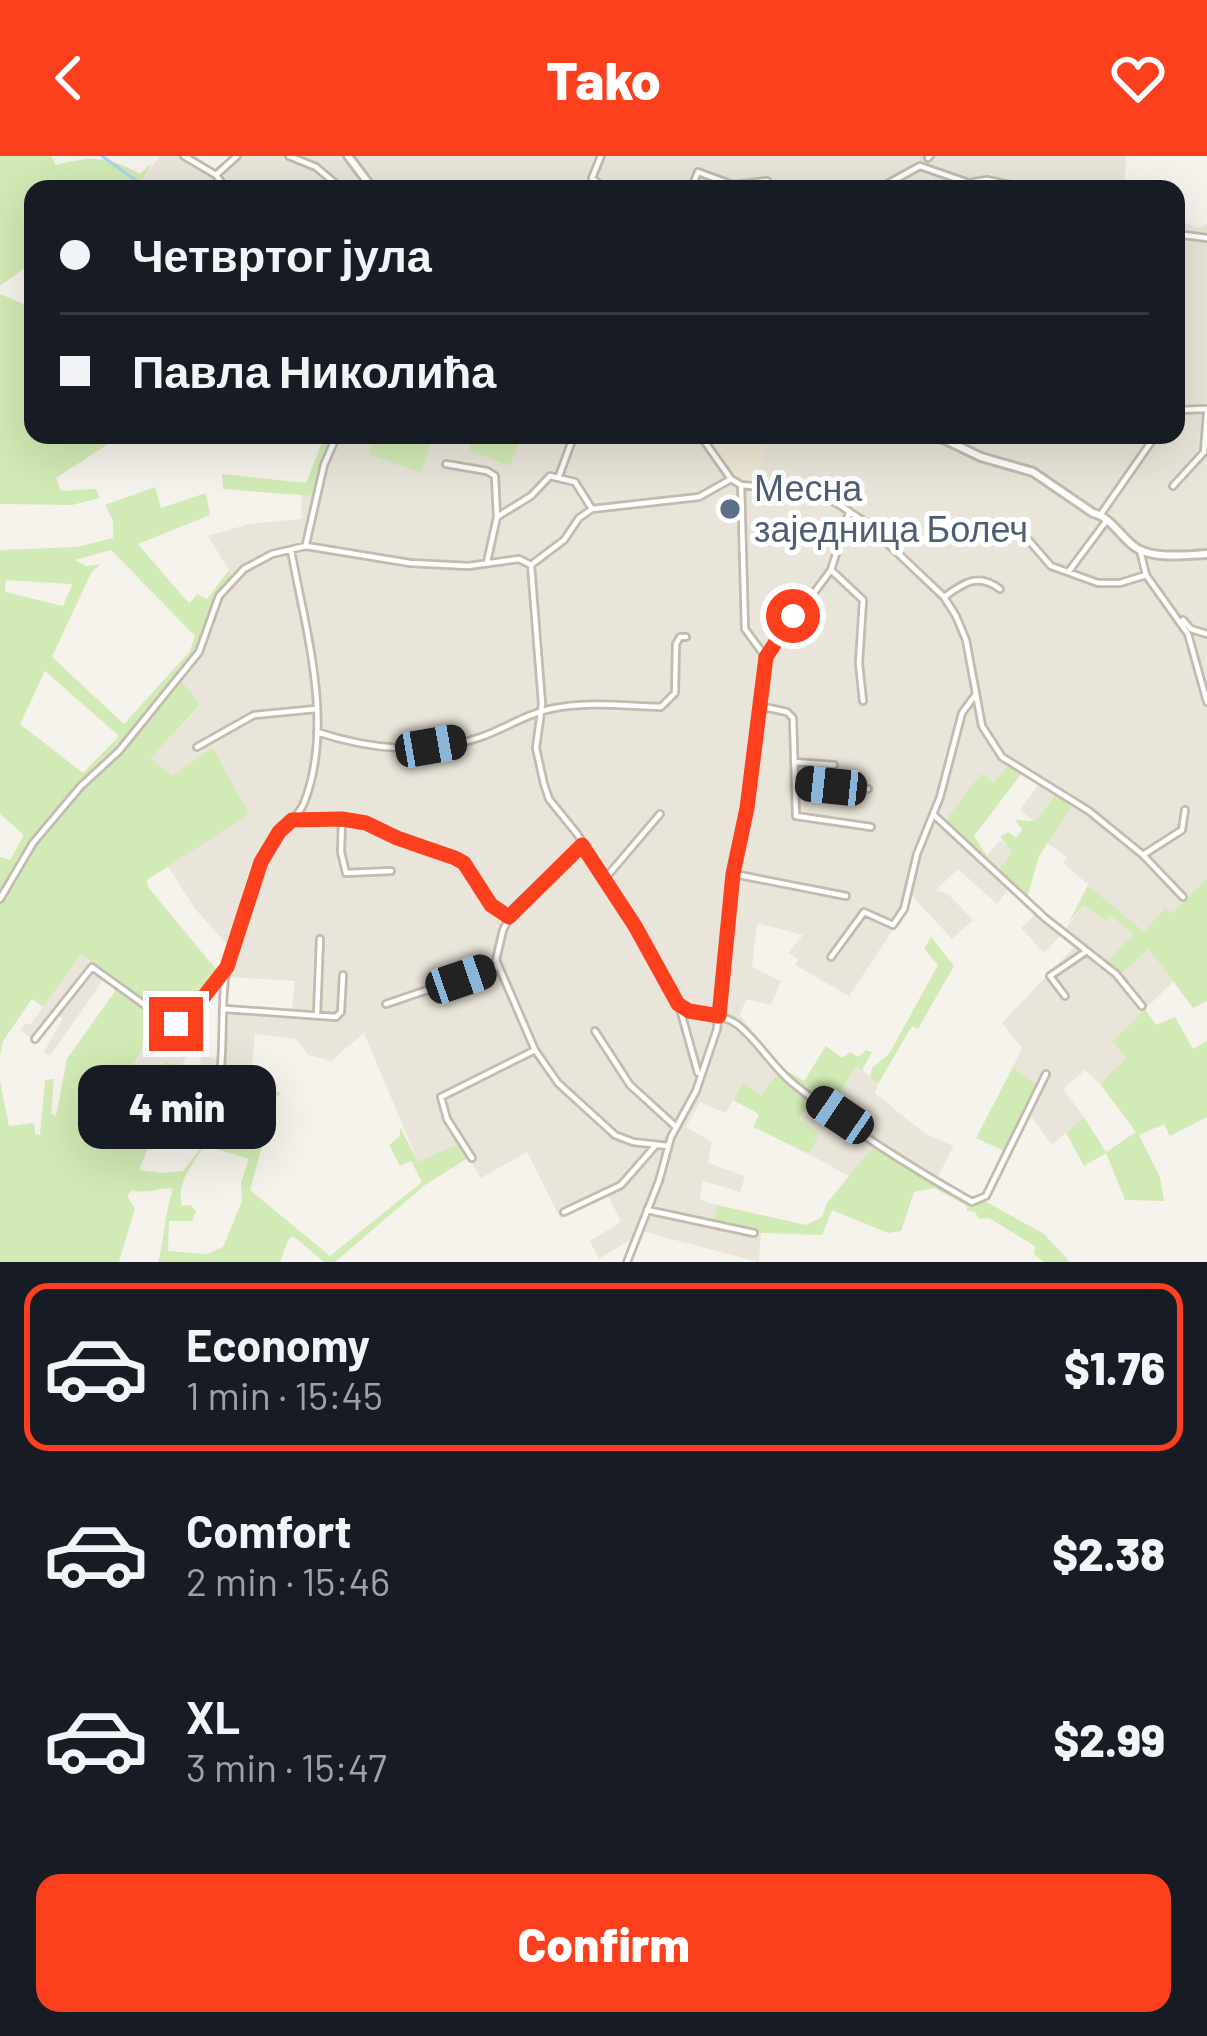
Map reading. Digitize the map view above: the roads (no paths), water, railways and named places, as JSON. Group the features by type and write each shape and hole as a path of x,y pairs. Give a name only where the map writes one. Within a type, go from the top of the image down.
{"street":[{"path":"184,156 220,180"},
{"path":"216,175 237,156"},
{"path":"289,156 316,167 331,180"},
{"path":"894,180 928,157"},
{"path":"920,166 964,180"},
{"path":"695,180 698,172 720,180"},
{"path":"1173,485 1204,452 1207,411"},
{"path":"306,546 324,465 334,444"},
{"path":"559,476 571,444"},
{"path":"706,444 730,479 741,485 806,491 849,510 944,597 966,640 982,726 1002,757 1089,811 1143,855 1183,897"},
{"path":"954,444 1033,472 1104,517 1140,550 1207,554"},
{"path":"1070,571 1150,444"},
{"path":"446,464 493,473 497,517 488,562"},
{"path":"497,517 531,496 542,481 559,476 575,482 592,509"},
{"path":"531,565 565,540 579,518 592,509 699,497 730,479"},
{"path":"741,485 745,629 766,657"},
{"path":"627,1262 675,1126 696,1090 719,1016 733,874 747,808 766,657 830,570 849,510"},
{"path":"1007,527 1025,536 1051,566 1101,584 1147,574"},
{"path":"0,899 33,843 118,751 199,652 215,605 233,577 255,562 306,546 410,563 468,566 519,559 531,565"},
{"path":"217,1093 223,1066 227,967 261,862 307,794 317,732 291,550"},
{"path":"1140,550 1147,574 1179,617 1191,629 1207,634"},
{"path":"531,565 542,712 536,738 544,784 549,799 635,926 678,1004 700,1075"},
{"path":"830,570 863,600 859,663 863,701"},
{"path":"944,597 975,580 989,581 1000,589"},
{"path":"1179,617 1207,702"},
{"path":"317,732 361,746 431,746 478,739 542,712 608,703 668,705 675,693 677,639 686,637"},
{"path":"831,957 864,912 891,924 904,909 962,713 976,694"},
{"path":"760,706 788,712 793,718 798,818 871,827"},
{"path":"197,747 254,716 316,709"},
{"path":"794,762 834,765"},
{"path":"795,782 868,789"},
{"path":"1143,855 1182,830 1185,811"},
{"path":"603,881 660,814"},
{"path":"932,814 1116,974 1142,1006"},
{"path":"342,819 346,873 392,871"},
{"path":"292,820 366,823 458,859 486,900 509,917"},
{"path":"582,845 509,917 497,949 498,966 536,1050 557,1083 624,1139 668,1146"},
{"path":"733,874 846,896"},
{"path":"317,1015 320,939"},
{"path":"1065,996 1050,976 1086,952"},
{"path":"386,1004 498,966"},
{"path":"35,1039 92,967 178,1024 227,967"},
{"path":"225,1009 340,1014 343,975"},
{"path":"678,1004 741,1028 795,1085 883,1152 972,1202 986,1196 1046,1074"},
{"path":"596,1031 638,1095 675,1126"},
{"path":"472,1158 447,1119 442,1097 536,1050"},
{"path":"565,1212 621,1185 656,1145"},
{"path":"647,1210 754,1233"}],"waterway":[{"path":"102,156 135,180"}],"place":[{"name":"Месна заједница Болеч","path":"730,509"}]}
